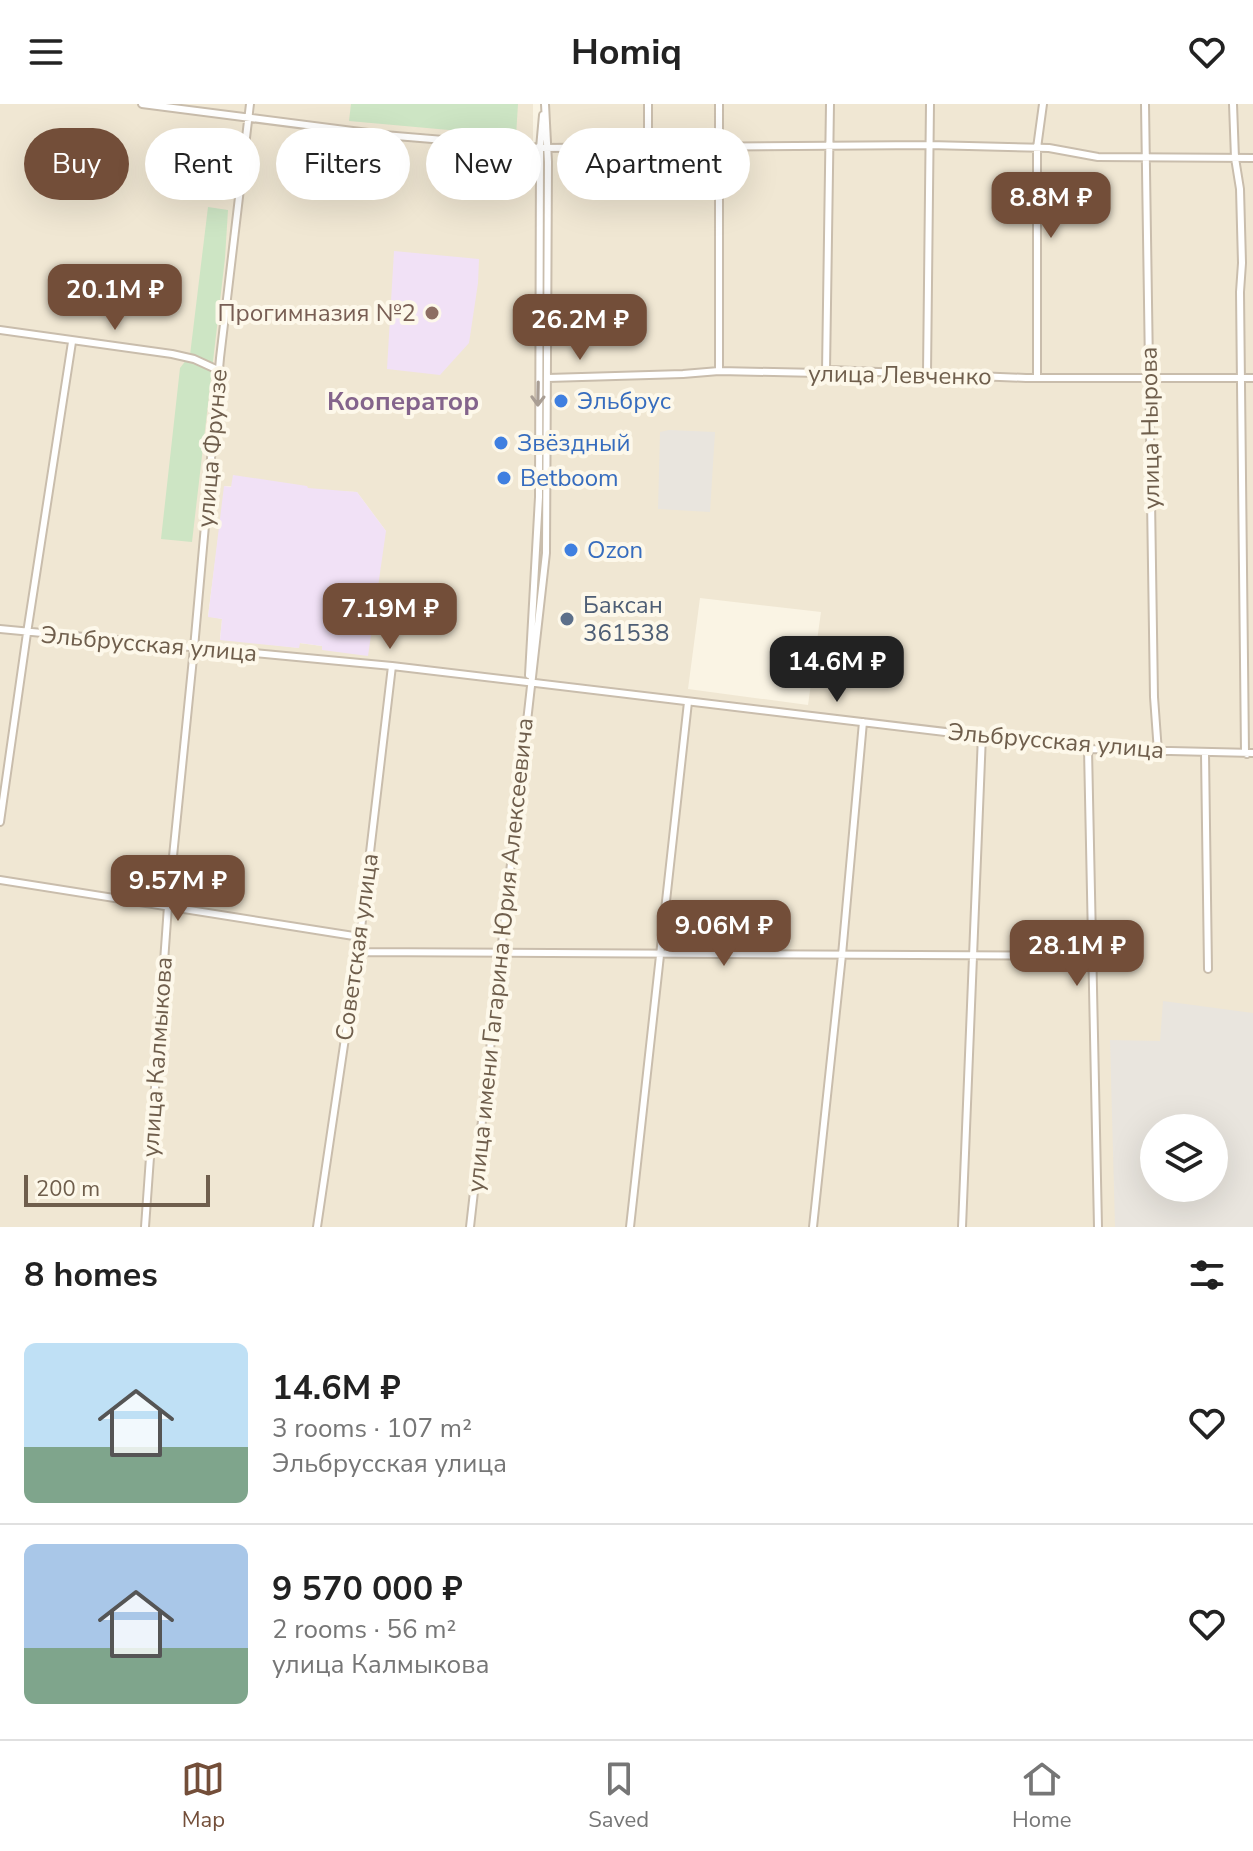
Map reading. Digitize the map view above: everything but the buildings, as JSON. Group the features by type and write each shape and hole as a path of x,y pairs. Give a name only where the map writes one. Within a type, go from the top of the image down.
{"street":[{"path":"142,104 384,135 557,148"},
{"name":"улица Фрунзе","path":"194,648 218,370 250,104"},
{"name":"улица имени Гагарина Юрия Алексеевича","path":"530,683 539,497 544,104"},
{"path":"648,104 648,128"},
{"path":"718,128 719,104"},
{"path":"826,371 830,104"},
{"path":"927,373 930,104"},
{"path":"1037,377 1037,148 1043,104"},
{"name":"улица Нырова","path":"1145,104 1154,697 1158,752"},
{"path":"1233,104 1235,158 1240,189 1250,754"},
{"path":"750,147 929,145 1037,148 1098,157 1253,158"},
{"name":"улица имени Гагарина Юрия Алексеевича","path":"470,1227 546,553 548,378 544,148"},
{"path":"718,200 719,371"},
{"path":"0,330 172,354 194,359 218,370"},
{"path":"0,822 72,342"},
{"name":"улица Левченко","path":"548,378 719,371 1253,378"},
{"name":"Эльбрусская улица","path":"0,629 392,666 1088,749 1250,754"},
{"name":"улица Калмыкова","path":"145,1227 168,906 194,648"},
{"name":"Советская улица","path":"317,1227 360,937 392,666"},
{"path":"630,1227 688,702"},
{"path":"813,1227 863,722"},
{"path":"962,1227 982,735"},
{"path":"1088,749 1098,1227"},
{"path":"1205,753 1208,969"},
{"path":"0,880 360,937"},
{"path":"357,952 1091,956"}],"shaded area":[{"path":"0,104 250,104 248,117 331,128 276,128 276,200 410,200 410,137 426,139 426,200 541,200 544,104 1253,104 1253,1227 0,1227","holes":["225,486 357,492 386,531 322,650 322,646 299,643 299,648 220,639 222,619 208,616","700,598 821,612 808,705 688,689"]},
{"path":"255,104 533,104 533,128 426,128 426,134 410,132 410,128 365,128 254,114"},
{"name":"Прогимназия №2","path":"394,251 479,259 469,343 440,375 387,369"},
{"path":"660,432 715,432 710,512 658,509"},
{"path":"233,475 308,488 357,492 386,531 368,656 322,650 322,646 300,643 299,648 220,640 222,619 208,617 224,486 231,487"},
{"path":"1163,1001 1253,1013 1253,1227 1115,1227 1110,1040 1160,1041"}],"green space":[{"path":"351,104 518,104 516,128 427,128 349,121"},
{"path":"208,207 228,210 192,542 161,539 180,368 190,355"}],"place":[{"name":"Прогимназия №2","path":"432,313"},
{"name":"Эльбрус","path":"561,401"},
{"name":"Звёздный","path":"501,443"},
{"name":"Betboom","path":"504,478"},
{"name":"Ozon","path":"571,550"},
{"name":"Баксан 361538","path":"567,619"}],"district":[{"name":"Кооператор","path":"403,401"}]}
